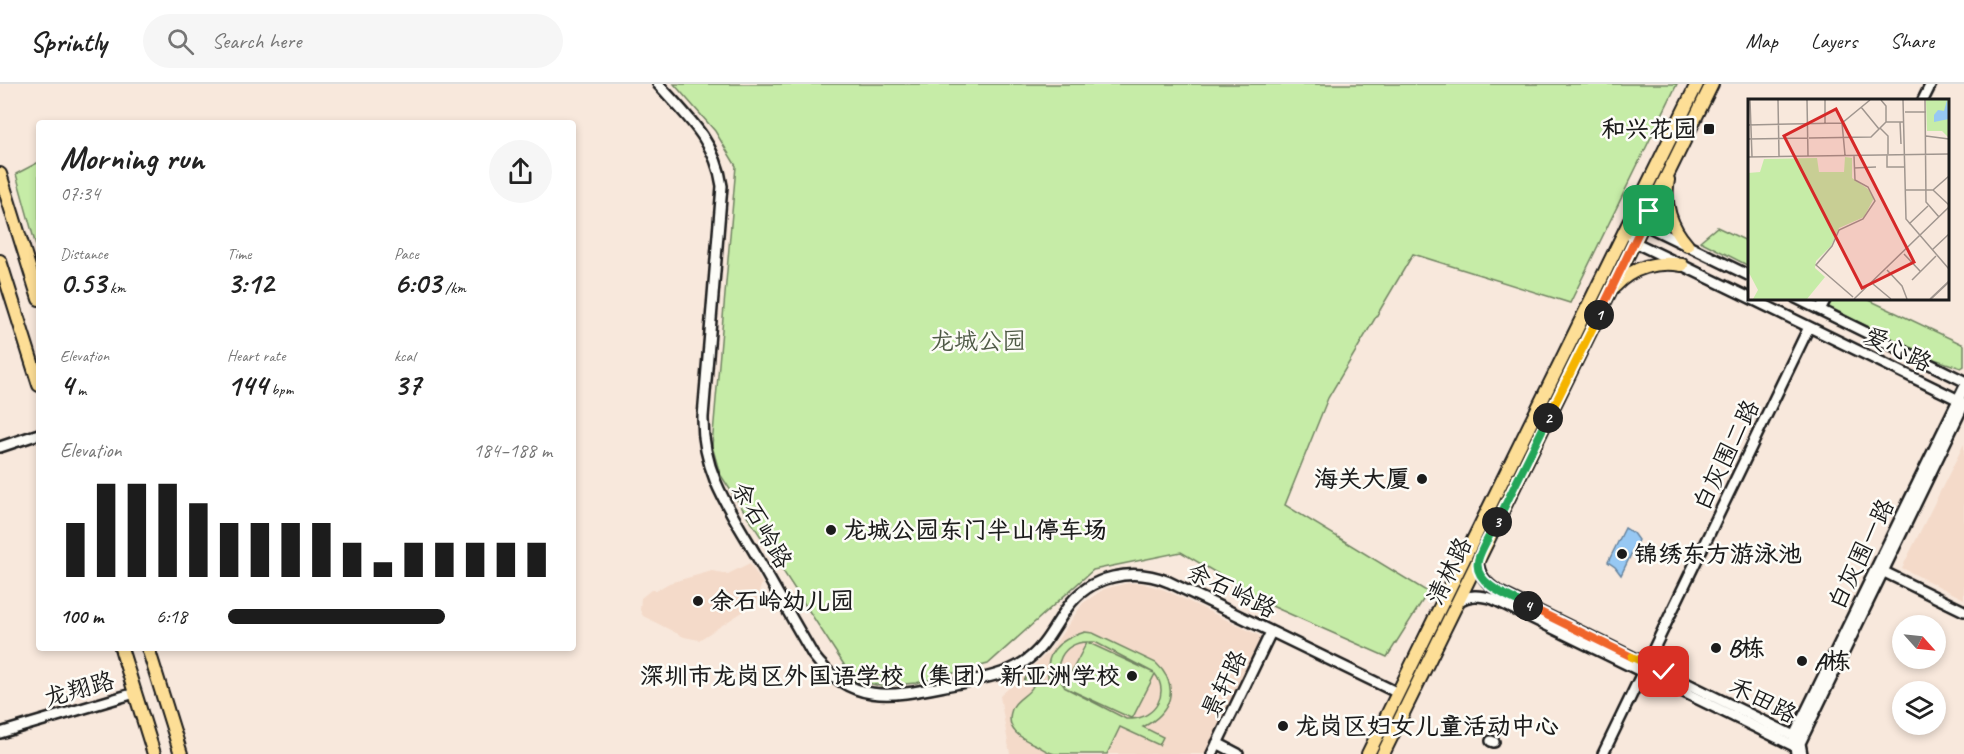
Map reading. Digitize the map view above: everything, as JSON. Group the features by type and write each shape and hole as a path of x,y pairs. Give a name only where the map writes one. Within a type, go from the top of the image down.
{"main road":[{"name":"清林路","path":"1368,754 1697,84"},
{"name":"清林路","path":"1383,754 1712,84"},
{"path":"1670,168 1666,186 1668,208 1673,226 1687,245"},
{"path":"0,174 36,289"},
{"path":"0,261 36,375"},
{"path":"1609,294 1620,280 1633,271 1660,264 1682,265"},
{"path":"122,651 154,754"},
{"path":"149,651 181,754"}],"street":[{"name":"余石岭路","path":"658,84 707,141 716,159 722,186 703,417 703,439 707,461 720,493 813,655 826,669 849,686 867,693 886,695 905,694 999,675 1016,667 1038,651 1050,637 1067,608 1080,594 1104,579 1123,574 1142,574 1160,578 1398,693"},
{"path":"1924,99 1931,84"},
{"path":"1634,242 1626,227 1643,224 1748,276"},
{"name":"爱心路","path":"1634,242 1748,297"},
{"name":"爱心路","path":"1754,300 1962,402"},
{"name":"爱心路","path":"1800,300 1964,381"},
{"path":"1820,310 1825,300"},
{"name":"白灰围二路","path":"1603,754 1809,327"},
{"name":"白灰围一路","path":"1796,745 1962,402 1964,388"},
{"path":"0,447 36,435"},
{"name":"禾田路","path":"1478,561 1483,578 1498,591 1796,745"},
{"path":"1880,569 1964,611"},
{"name":"禾田路","path":"1457,603 1474,595 1493,598 1645,668"},
{"name":"景轩路","path":"1212,754 1271,632"},
{"name":"龙翔路","path":"0,732 135,693"},
{"path":"1217,743 1238,754"},
{"path":"1796,745 1802,754"}],"shaded area":[{"path":"1964,444 1964,599 1902,568"},
{"name":"余石岭幼儿园","path":"750,563 762,583 755,604 699,640 684,637 643,616 640,610 641,598 651,590 712,571 728,574"},
{"name":"深圳市龙岗区外国语学校（集团）新亚洲学校","path":"1128,583 1141,583 1165,590 1262,637 1205,754 1010,754 1000,696 1051,650 1083,603 1104,589"}],"green space":[{"name":"龙城公园","path":"674,84 1677,84 1570,303 1413,254 1328,398 1285,505 1428,592 1387,657 1274,607 1181,552 1093,570 988,664 916,683 881,686 854,680 720,474 712,446 736,166 715,131"},
{"path":"36,164 36,246 16,174"},
{"path":"1717,227 1748,242 1748,265 1700,241"},
{"path":"1815,300 1869,300 1964,345 1964,366 1961,368 1931,358"},
{"path":"1085,632 1093,633 1156,663 1164,672 1170,690 1166,707 1153,721 1143,727 1163,737 1159,745 1120,727 1107,754 1055,754 1021,737 1012,728 1010,716 1014,705 1033,686 1024,681 1028,673 1049,683 1050,656 1060,644","holes":["1087,642 1064,686 1058,671 1061,657 1071,646","1095,642 1154,673 1089,643","1155,674 1161,689 1158,703 1147,714 1132,719","1064,687 1131,718 1126,719"]}],"water":[{"name":"锦绣东方游泳池","path":"1625,528 1638,540 1621,575 1608,562"}],"place":[{"name":"和兴花园","path":"1709,129"},
{"name":"海关大厦","path":"1422,479"},
{"name":"龙城公园东门半山停车场","path":"831,530"},
{"name":"锦绣东方游泳池","path":"1622,554"},
{"name":"余石岭幼儿园","path":"698,601"},
{"name":"B栋","path":"1716,648"},
{"name":"A栋","path":"1802,661"},
{"name":"深圳市龙岗区外国语学校（集团）新亚洲学校","path":"1132,676"},
{"name":"龙岗区妇女儿童活动中心","path":"1283,726"}],"route":[{"path":"1649,211 1478,561 1483,578 1498,591 1664,672"}]}
